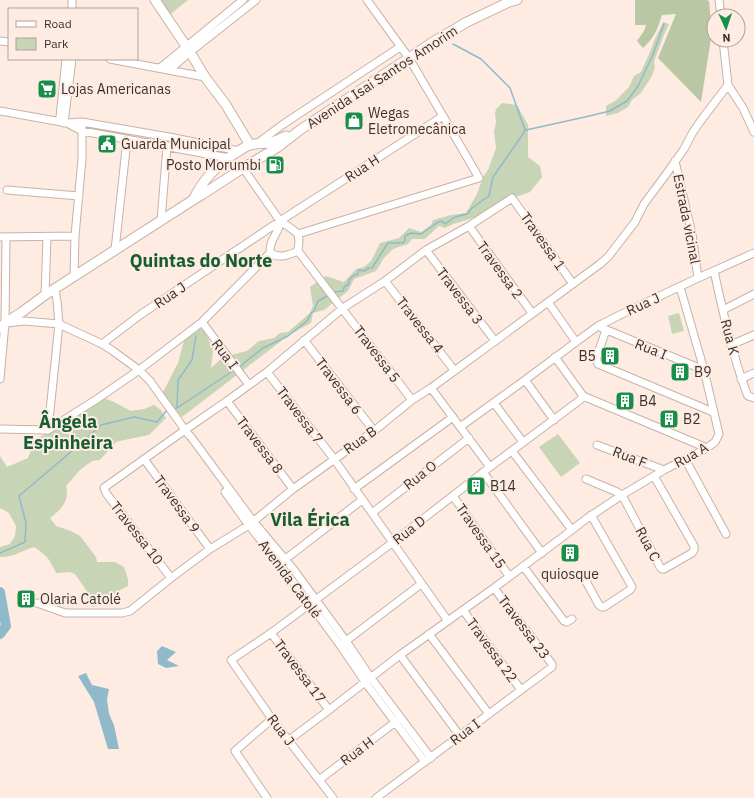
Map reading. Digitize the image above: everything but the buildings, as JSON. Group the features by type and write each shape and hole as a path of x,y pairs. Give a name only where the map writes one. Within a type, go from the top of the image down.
{"main road":[{"path":"155,0 188,49 205,78 258,148 262,157"},
{"name":"Avenida Isai Santos Amorim","path":"3,325 74,276 204,194 242,168 278,147 300,130 409,58 467,22 511,1"},
{"path":"193,200 210,173 239,151 255,144 271,142 300,130"}],"street":[{"path":"169,70 188,49 243,0"},
{"path":"160,68 256,0"},
{"path":"298,234 479,178 409,58 367,0"},
{"path":"255,144 400,47"},
{"path":"724,48 728,85 743,108 754,132"},
{"path":"63,123 66,60"},
{"path":"63,123 72,60"},
{"path":"116,60 205,78"},
{"name":"Rua B","path":"37,603 65,613 82,614 130,611 210,549 251,523 293,489 374,431 412,400 431,388 600,264 608,257 634,222 644,204 684,149 693,132 728,85"},
{"path":"0,111 63,123 82,131 229,158"},
{"name":"Rua H","path":"280,221 443,116"},
{"path":"63,123 82,122 239,151"},
{"path":"74,276 75,236 82,165 82,122"},
{"path":"115,250 127,140"},
{"path":"161,221 167,146"},
{"name":"Estrada vicinal","path":"675,161 691,227 698,278"},
{"path":"242,168 280,221 298,234 298,251 281,256 270,253"},
{"path":"7,190 79,196"},
{"name":"Travessa 1","path":"469,226 512,198 573,284"},
{"path":"0,429 48,430 139,370 202,322 270,253 271,241 280,227 280,221"},
{"name":"Rua J","path":"102,344 140,315 280,221"},
{"path":"144,459 186,432 267,372 343,308 385,281 426,250 469,226"},
{"name":"Travessa 2","path":"469,226 532,313"},
{"path":"0,379 3,325 3,237 75,236"},
{"path":"46,295 48,237"},
{"name":"Travessa 3","path":"426,250 495,341"},
{"name":"Travessa 5","path":"298,251 412,400"},
{"name":"Rua J","path":"576,342 598,326 630,310 754,253"},
{"name":"Rua K","path":"714,271 731,345 741,379 748,396 754,398"},
{"name":"Travessa 4","path":"385,281 454,370"},
{"name":"Rua A","path":"288,740 429,634 542,553 591,515 664,470 707,448 715,442 719,434 704,370 680,287"},
{"path":"48,430 60,324 55,289"},
{"path":"723,310 754,294"},
{"path":"460,427 576,342 548,302"},
{"path":"3,325 24,321 60,324"},
{"name":"Rua I","path":"202,322 249,385"},
{"name":"Avenida Catolé","path":"60,324 102,344 120,355 150,381 186,432 192,444 313,602 368,680 428,760"},
{"name":"Rua I","path":"598,326 704,370"},
{"path":"606,330 596,359 598,364 713,412"},
{"path":"731,345 754,335"},
{"name":"Travessa 6","path":"304,340 374,431"},
{"path":"555,357 583,396 707,448"},
{"name":"Travessa 7","path":"267,372 334,460 448,621"},
{"path":"741,379 754,373"},
{"path":"525,380 554,420"},
{"path":"431,388 490,467"},
{"name":"Rua D","path":"231,660 271,633 392,543 483,472 580,400 583,396"},
{"name":"Travessa 8","path":"227,401 293,489"},
{"path":"494,403 523,442"},
{"path":"354,489 452,417"},
{"name":"Rua O","path":"372,513 469,438"},
{"name":"Rua F","path":"597,445 664,470"},
{"path":"512,451 572,530"},
{"name":"Travessa 10","path":"144,459 104,488 106,493 171,578"},
{"name":"Travessa 9","path":"144,459 210,549"},
{"path":"685,459 726,534"},
{"path":"483,472 542,553"},
{"name":"Rua C","path":"622,495 661,568 664,569 687,556 692,553 694,546 654,476"},
{"path":"586,479 622,495"},
{"name":"Travessa 15","path":"453,496 510,576"},
{"path":"282,561 362,500"},
{"path":"583,576 599,605 602,607 630,590 632,587 591,515"},
{"path":"523,566 565,622 572,619"},
{"path":"343,643 422,584"},
{"name":"Travessa 23","path":"494,588 552,666"},
{"name":"Travessa 22","path":"463,610 521,690"},
{"name":"Travessa 17","path":"271,633 329,710"},
{"path":"429,634 489,714"},
{"path":"400,656 460,736"},
{"name":"Rua J","path":"231,660 272,719 333,798"},
{"name":"Rua I","path":"376,798 552,666"},
{"path":"267,798 235,751 272,719"},
{"name":"Rua H","path":"319,780 398,720"}],"green space":[{"path":"157,0 188,0 168,16"},
{"path":"635,0 709,1 710,8 706,8 706,48 709,48 701,102 658,58 676,14 662,15 655,33 643,48 637,41 646,25 635,25"},
{"path":"663,22 669,24 654,62 655,67 652,76 641,93 632,100 628,107 618,113 606,116 606,106 615,101 629,87 634,76 641,72"},
{"path":"502,103 517,105 528,125 528,157 540,166 542,177 530,192 513,198 480,216 445,228 439,226 425,239 412,239 408,244 393,249 384,258 376,271 354,279 348,291 324,310 313,313 311,323 289,335 182,417 162,394 178,363 185,337 197,326 206,333 213,351 211,368 223,357 247,351 259,341 274,338 280,333 288,332 310,313 313,306 310,287 326,276 344,282 356,269 364,267 371,261 380,243 399,238 409,228 421,232 431,225 433,220 466,213 477,194 496,148 494,132 496,122 495,114 496,109"},
{"path":"679,313 684,331 672,334 668,316"},
{"path":"103,398 131,411 144,409 154,405 161,410 166,418 149,435 116,442 100,460 92,461 80,470 66,486 67,496 64,504 58,512 50,518 56,526 80,536 96,557 97,562 115,562 124,567 128,579 128,586 115,593 103,604 92,607 87,599 86,590 75,574 70,572 56,573 47,558 34,547 13,555 0,557 0,547 10,544 15,536 16,526 9,513 0,508 0,456 7,467 28,458 35,438 44,435 48,430 69,421 99,403"},
{"path":"558,434 580,463 561,477 539,447"}],"water":[{"path":"162,646 176,652 167,660 179,666 166,668 158,664 157,651"},
{"path":"86,673 92,685 109,689 107,699 109,714 114,725 119,749 108,749 94,702 78,676"}],"waterway":[{"path":"526,130 610,111 627,101 638,86 652,57 664,24"},
{"path":"332,293 343,291 344,287 349,284 349,280 354,275 357,275 359,270 364,271 372,268 388,243 403,243 405,236 411,233 421,234 438,222 442,221 445,224 455,217 467,214 472,208 489,196 493,177 525,130 510,88 481,59 453,44"},
{"path":"239,367 263,348 288,336 307,321 311,313 314,311 318,301 329,295"},
{"path":"173,409 177,408 178,380 192,360 196,336"},
{"path":"177,408 234,370"},
{"path":"0,553 25,542 26,523 19,496 101,425 134,417 157,422 167,410"},
{"path":"0,592 6,626 0,634"}],"place":[{"name":"Lojas Americanas","path":"47,89"},
{"name":"Wegas Eletromecânica","path":"354,121"},
{"name":"Guarda Municipal","path":"107,144"},
{"name":"Posto Morumbi","path":"275,165"},
{"name":"B5","path":"610,356"},
{"name":"B9","path":"680,372"},
{"name":"B4","path":"625,401"},
{"name":"B2","path":"669,419"},
{"name":"B14","path":"476,486"},
{"name":"quiosque","path":"570,553"},
{"name":"Olaria Catolé","path":"26,599"}],"district":[{"name":"Quintas do Norte","path":"201,261"},
{"name":"Ângela Espinheira","path":"68,432"},
{"name":"Vila Érica","path":"310,520"}]}
